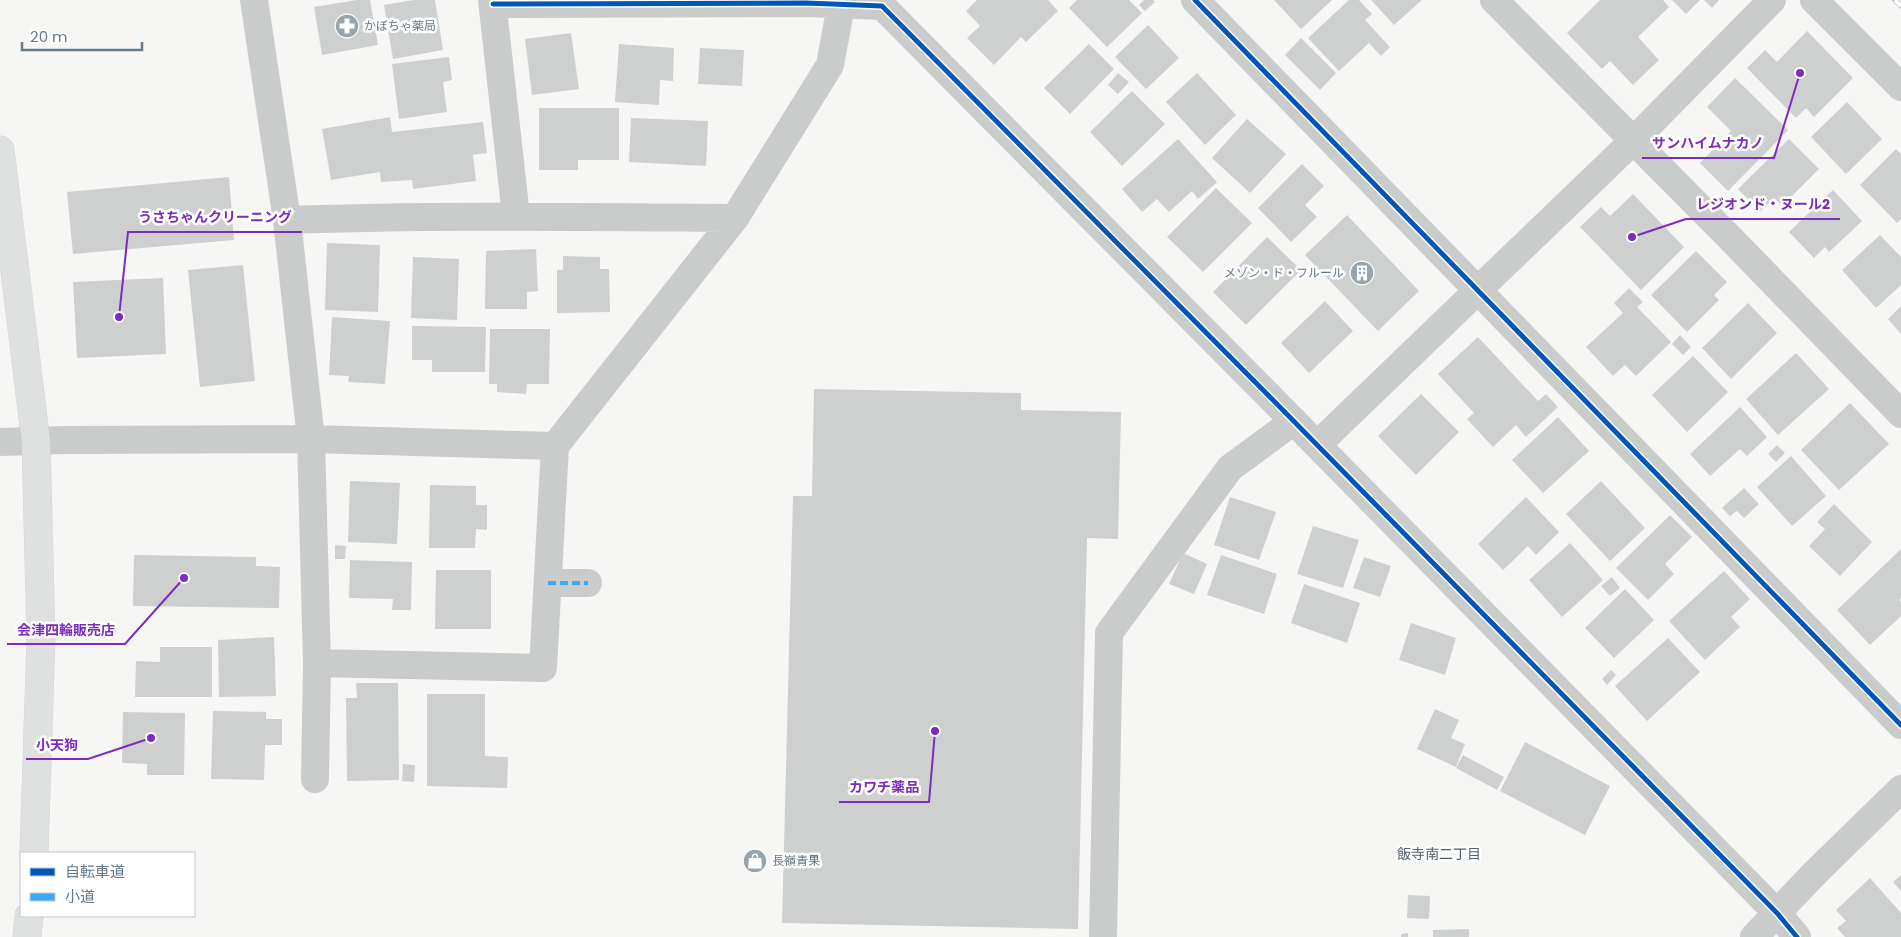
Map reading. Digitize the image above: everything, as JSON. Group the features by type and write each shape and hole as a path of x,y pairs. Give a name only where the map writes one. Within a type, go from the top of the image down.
{"street":[{"path":"254,0 287,220 311,439 316,663 315,779"},
{"path":"1195,0 1901,725"},
{"path":"1494,0 1736,244 1901,414"},
{"path":"1317,444 1633,141 1772,0"},
{"path":"1814,0 1901,87"},
{"path":"516,216 492,2 841,2 882,6 1317,444 1777,913 1797,937"},
{"path":"316,663 543,668 555,446 734,218 830,65 841,2"},
{"path":"0,150 36,442 41,639 34,852"},
{"path":"287,220 516,216 734,218"},
{"path":"1103,937 1109,633 1230,468 1294,421"},
{"path":"0,442 311,439 555,446"},
{"path":"548,583 588,583"},
{"path":"1754,937 1901,789"},
{"path":"27,937 29,917"}],"building":[{"path":"357,0 370,0 378,45 322,55 314,7"},
{"path":"414,0 435,0 443,50 393,59 384,5"},
{"path":"977,0 1048,0 1058,11 1026,42 1021,37 994,65 967,38 980,26 966,11"},
{"path":"1077,0 1129,0 1142,13 1107,47 1069,8"},
{"path":"1144,0 1153,0 1155,2 1145,11 1139,5"},
{"path":"1274,0 1332,0 1301,29"},
{"path":"1349,0 1359,0 1372,14 1365,20 1390,47 1381,56 1369,43 1339,71 1308,38"},
{"path":"1371,0 1422,0 1394,25"},
{"path":"1600,0 1663,0 1669,7 1638,37 1659,60 1633,85 1610,61 1602,69 1567,33"},
{"path":"1672,0 1700,0 1686,14"},
{"path":"1704,0 1719,0 1712,8"},
{"path":"1148,25 1179,58 1146,89 1115,57"},
{"path":"1807,31 1853,78 1814,117 1806,108 1796,118 1747,68 1765,50 1777,62"},
{"path":"571,33 579,89 532,95 525,39"},
{"path":"1301,38 1336,73 1320,90 1285,55"},
{"path":"619,44 674,48 673,81 660,80 659,105 615,102"},
{"path":"1089,44 1114,69 1070,114 1044,88"},
{"path":"700,48 744,50 742,86 698,84"},
{"path":"449,57 452,80 443,82 447,112 399,119 392,64"},
{"path":"1118,73 1129,82 1118,94 1108,85"},
{"path":"1197,73 1236,115 1205,145 1166,102"},
{"path":"1735,78 1788,130 1728,191 1700,163 1731,131 1707,107"},
{"path":"1132,91 1165,124 1122,166 1090,132"},
{"path":"1847,102 1882,139 1846,174 1811,137"},
{"path":"539,108 619,108 619,160 578,160 578,170 539,170"},
{"path":"390,117 392,132 483,122 487,153 473,155 476,181 413,189 412,180 381,182 380,172 331,180 322,129"},
{"path":"631,118 708,121 706,166 629,162"},
{"path":"1247,119 1286,154 1250,193 1212,158"},
{"path":"1178,139 1217,182 1198,199 1192,191 1169,212 1157,199 1142,212 1122,189"},
{"path":"1789,139 1819,169 1782,206 1774,198 1760,212 1738,189"},
{"path":"1896,149 1901,154 1901,219 1897,223 1860,185"},
{"path":"1302,164 1324,186 1305,205 1317,217 1291,242 1258,208"},
{"path":"229,177 234,240 73,254 67,192"},
{"path":"1216,188 1252,223 1203,272 1167,237"},
{"path":"1833,190 1862,221 1829,252 1825,247 1814,258 1789,232"},
{"path":"1633,194 1684,247 1641,290 1580,227 1601,207 1610,216"},
{"name":"メゾン・ド・フルール","path":"1347,215 1419,291 1378,331 1305,255"},
{"path":"1880,235 1901,257 1901,285 1876,308 1842,270"},
{"path":"1267,237 1301,270 1246,325 1213,292"},
{"path":"327,243 380,245 378,312 325,310"},
{"path":"536,249 538,291 527,292 527,309 485,309 486,251"},
{"path":"1696,251 1727,282 1714,295 1719,300 1687,332 1651,295"},
{"path":"563,256 600,257 600,269 609,269 610,312 557,313 557,270 563,270"},
{"path":"413,257 459,259 457,320 411,318"},
{"path":"243,265 255,381 200,387 188,270"},
{"path":"163,278 166,354 77,358 73,282"},
{"path":"1629,288 1643,302 1637,307 1671,342 1636,376 1625,365 1613,376 1586,347 1623,313 1614,303"},
{"path":"1325,301 1353,331 1309,373 1281,343"},
{"path":"1748,303 1777,333 1731,379 1702,348"},
{"path":"1901,306 1901,334 1888,319"},
{"path":"332,317 390,321 385,384 348,382 349,376 329,375"},
{"path":"412,326 486,327 485,372 432,372 432,360 412,360"},
{"path":"490,329 550,329 549,384 527,384 526,394 497,392 497,384 489,384"},
{"path":"1680,335 1691,347 1683,355 1672,344"},
{"path":"1478,337 1538,401 1546,394 1558,407 1526,437 1516,425 1493,447 1467,419 1474,413 1438,374"},
{"path":"1796,353 1829,389 1778,435 1746,399"},
{"path":"1693,356 1728,392 1687,432 1652,395"},
{"path":"814,389 1021,393 1021,410 1121,412 1118,539 1087,538 1078,929 782,923 793,496 812,496"},
{"path":"1421,394 1459,432 1416,475 1378,436"},
{"path":"1850,403 1889,444 1839,490 1801,450"},
{"path":"1740,407 1767,437 1747,456 1740,449 1710,476 1690,454"},
{"path":"1558,417 1589,451 1543,493 1512,460"},
{"path":"1777,445 1785,453 1776,462 1768,454"},
{"path":"1791,456 1826,496 1792,526 1757,487"},
{"path":"350,481 400,483 397,544 348,542"},
{"path":"1601,481 1645,528 1610,561 1566,514"},
{"path":"430,485 476,486 476,505 487,505 487,530 476,529 475,548 429,548"},
{"path":"1744,488 1759,504 1744,518 1737,511 1730,516 1722,508"},
{"path":"1230,497 1276,512 1259,560 1214,545"},
{"path":"1526,497 1559,532 1536,555 1528,546 1503,570 1478,544"},
{"path":"1834,504 1872,542 1840,576 1809,546 1825,529 1817,522"},
{"path":"1670,515 1692,537 1665,564 1674,574 1648,600 1616,568"},
{"path":"1313,526 1359,540 1343,588 1297,574"},
{"path":"1570,543 1603,580 1562,617 1529,580"},
{"path":"335,545 346,546 345,559 335,559"},
{"path":"1901,549 1901,598 1899,600 1901,602 1901,616 1870,645 1837,610"},
{"path":"1183,553 1207,564 1194,594 1169,584"},
{"path":"134,555 256,557 256,566 280,567 279,608 133,606"},
{"path":"1221,555 1277,574 1264,614 1207,595"},
{"path":"1364,557 1391,566 1380,597 1353,588"},
{"path":"350,560 412,562 411,610 392,610 393,599 349,598"},
{"path":"436,570 491,570 491,629 435,629"},
{"path":"1724,571 1750,599 1731,617 1740,627 1705,660 1669,621"},
{"path":"1612,577 1620,588 1610,596 1601,586"},
{"path":"1304,584 1360,603 1347,643 1291,623"},
{"path":"1625,589 1654,620 1614,658 1585,628"},
{"path":"1411,623 1456,638 1445,675 1399,660"},
{"path":"274,637 276,696 219,697 218,640"},
{"path":"1668,638 1700,672 1647,721 1615,686"},
{"path":"160,647 212,647 212,697 135,697 136,661 160,662"},
{"path":"1611,670 1616,675 1607,685 1602,679"},
{"path":"356,683 398,683 399,780 347,781 346,698 357,698"},
{"path":"427,694 485,694 485,756 508,757 507,788 427,786"},
{"path":"1435,709 1459,720 1451,738 1465,744 1456,767 1417,749"},
{"path":"213,711 266,712 266,719 282,719 282,745 265,745 264,780 211,779"},
{"path":"123,712 185,713 184,775 147,775 147,764 122,763"},
{"path":"1525,742 1610,786 1585,835 1500,791"},
{"path":"1463,755 1504,777 1497,790 1456,768"},
{"path":"403,764 415,765 414,782 402,781"},
{"path":"1901,875 1901,891 1893,882"},
{"path":"1870,878 1901,913 1901,937 1845,937 1837,928 1846,921 1836,910"},
{"path":"1408,895 1430,896 1429,919 1407,918"},
{"path":"1469,929 1469,937 1433,937 1433,930"},
{"path":"1408,933 1408,937 1401,937 1401,934"}],"railway":[{"path":"1895,0 1901,6"}],"marked path":[{"path":"548,583 588,583"}],"cycle path":[{"path":"1195,0 1901,725"},
{"path":"493,4 806,3 882,6 1267,394 1777,913 1797,937"}],"place":[{"name":"かぼちゃ薬局","path":"347,26"},
{"name":"サンハイムナカノ","path":"1800,73"},
{"name":"レジオンド・ヌール2","path":"1632,237"},
{"name":"メゾン・ド・フルール","path":"1362,273"},
{"name":"うさちゃんクリーニング","path":"119,317"},
{"name":"会津四輪販売店","path":"184,578"},
{"name":"カワチ薬品","path":"935,731"},
{"name":"小天狗","path":"151,738"},
{"name":"長嶺青果","path":"755,861"}],"district":[{"name":"飯寺南二丁目","path":"1439,854"}]}
